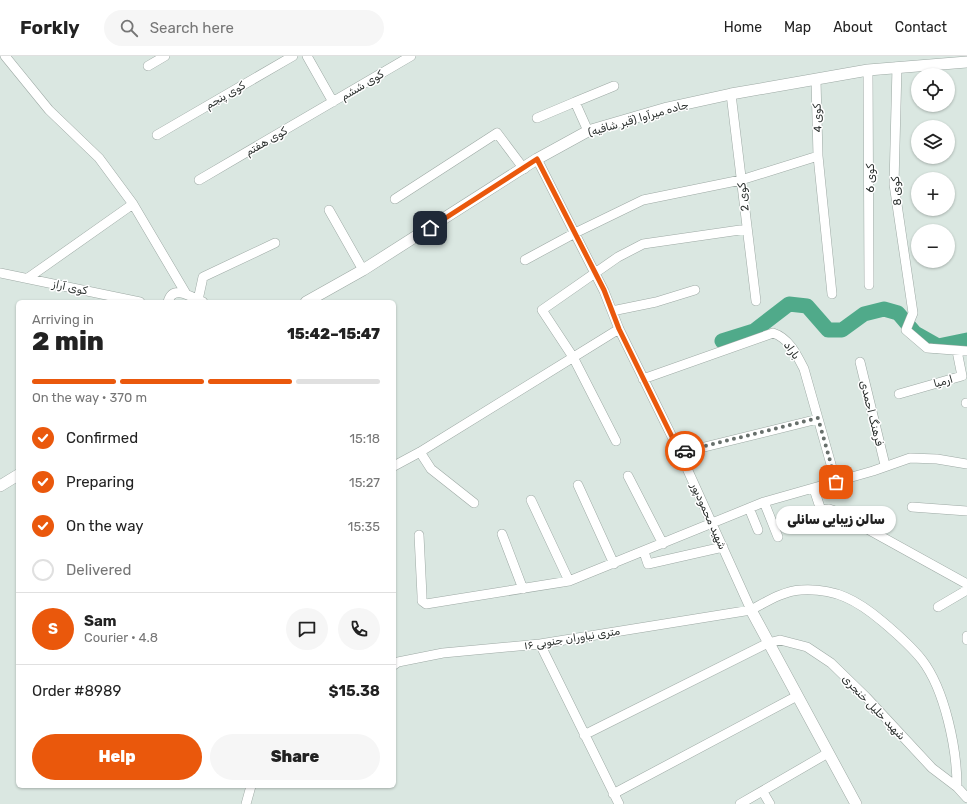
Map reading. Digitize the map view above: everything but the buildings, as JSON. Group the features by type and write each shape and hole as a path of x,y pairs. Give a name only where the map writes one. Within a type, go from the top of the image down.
{"street":[{"path":"5,56 49,110 99,158 133,204 185,292 199,300"},
{"path":"148,66 165,56"},
{"name":"کوی پنجم","path":"157,135 293,56"},
{"path":"307,56 333,102"},
{"name":"کوی ششم","path":"333,102 411,56"},
{"name":"جاده میرآوا (قبر شافیه)","path":"310,300 363,270 524,169 537,159 588,131 667,108 731,94 868,70 967,62"},
{"name":"کوی 8","path":"898,67 894,184 913,313 906,330 927,348 962,351"},
{"name":"کوی 6","path":"868,70 870,285"},
{"name":"کوی 4","path":"816,80 818,156 832,294"},
{"path":"537,118 614,86"},
{"name":"کوی 2","path":"731,94 756,301"},
{"name":"کوی هفتم","path":"200,180 333,102"},
{"path":"575,102 588,131"},
{"path":"395,199 498,133 524,169"},
{"path":"525,260 575,233 643,200 741,180 818,156"},
{"name":"شهید محمودپور","path":"537,159 594,272 619,329 680,453 751,610 856,804"},
{"path":"28,278 133,204"},
{"path":"329,210 363,270"},
{"path":"616,441 573,357 542,310 594,272 643,244 747,229"},
{"path":"201,300 203,277 275,243"},
{"name":"کوی آراز","path":"0,273 131,300"},
{"path":"612,311 656,302 695,290"},
{"path":"169,300 176,293 185,292"},
{"path":"396,465 420,452 619,329"},
{"name":"باراد","path":"643,379 773,332 785,340 797,355 804,369 836,482"},
{"name":"ارمیا","path":"899,394 962,376 962,351"},
{"name":"فرهنگ احمدی","path":"860,362 885,465"},
{"path":"680,453 818,418"},
{"path":"420,452 431,469 474,503"},
{"path":"419,535 422,601 426,604 569,581 644,552 764,502 814,489 910,458 937,459 967,464"},
{"path":"0,486 16,476"},
{"path":"628,476 663,544"},
{"path":"578,485 614,564"},
{"path":"814,489 827,529"},
{"path":"531,500 569,581"},
{"path":"764,502 778,537"},
{"path":"912,507 967,511"},
{"path":"749,508 758,530"},
{"path":"821,510 829,509 835,511 967,584"},
{"path":"502,534 523,589"},
{"path":"644,552 648,564 723,547"},
{"name":"۱۶ متری نیاوران جنوبی","path":"396,664 443,653 540,644 751,610 778,596 799,590 830,590 864,606 890,628 922,660 938,691 953,738 957,771 957,787"},
{"path":"938,607 967,590"},
{"name":"شهید خلیل خنجری","path":"768,643 780,640 807,647 831,663 866,697 932,768 957,787 967,798"},
{"path":"584,735 768,643"},
{"path":"540,644 619,804"},
{"path":"614,794 797,696"},
{"path":"740,804 828,754"},
{"path":"246,804 250,788"},
{"path":"763,792 770,804"}],"waterway":[{"path":"722,341 754,331 789,304 807,306 828,330 842,330 864,314 884,309 898,313 915,333 938,346 967,340"}],"way so far":[{"path":"685,451 818,418 836,482"}],"place":[{"name":"سالن زیبایی سانلی","path":"836,482"}],"route":[{"path":"430,228 524,169 537,159 604,290 619,329 680,453 685,451"}]}
